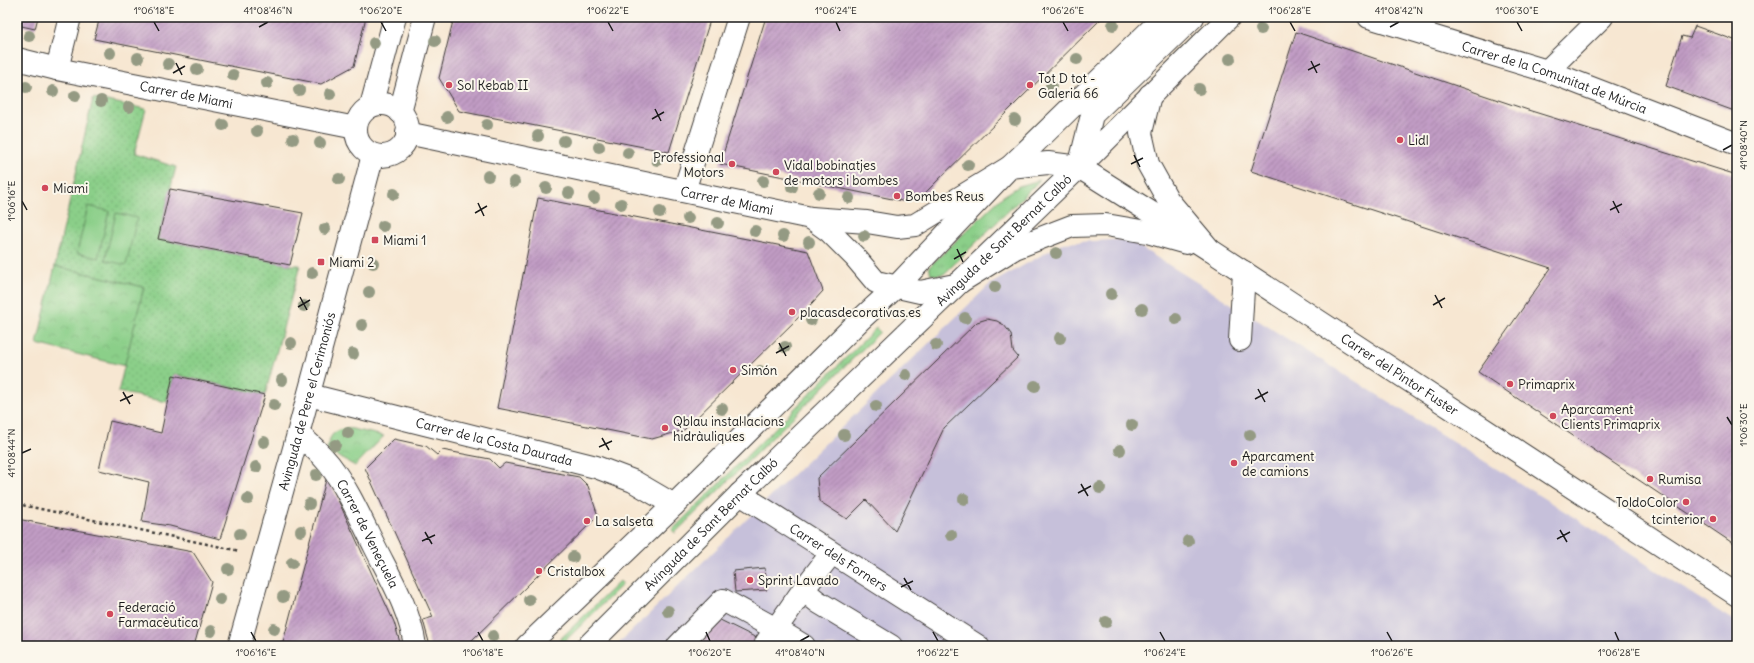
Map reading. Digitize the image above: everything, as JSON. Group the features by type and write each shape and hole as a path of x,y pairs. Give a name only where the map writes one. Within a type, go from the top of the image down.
{"street":[{"path":"57,69 70,17"},
{"path":"371,106 386,105 400,112 407,125 406,140 396,152 389,156 373,155 366,151 356,136 356,128 361,115 371,106 395,17"},
{"path":"400,112 425,17"},
{"path":"684,191 739,17"},
{"path":"527,646 674,505 860,320 886,284 1010,168 1164,17"},
{"path":"1079,167 1092,115 1193,17"},
{"name":"Avinguda de Sant Bernat Calbó","path":"588,646 740,494 1079,167 1229,17"},
{"name":"Carrer de la Comunitat de Múrcia","path":"1369,17 1547,71 1737,144"},
{"path":"1547,71 1602,17"},
{"name":"Carrer de Miami","path":"17,59 57,69 356,128"},
{"name":"Carrer del Pintor Fuster","path":"1150,95 1141,133 1148,164 1168,200 1210,250 1737,595"},
{"name":"Carrer de Miami","path":"407,133 811,218 867,222 896,227 915,225 1010,168"},
{"name":"Avinguda de Pere el Cerimoniós","path":"239,646 309,395 373,155"},
{"path":"1010,168 1048,163 1079,167 1210,250"},
{"path":"811,218 829,231 886,284 920,292 955,285 1015,248 1072,226 1106,226 1147,232 1210,250"},
{"path":"1240,340 1244,272"},
{"name":"Carrer de la Costa Daurada","path":"309,395 596,467 633,481 674,505"},
{"name":"Carrer de Veneçuela","path":"298,434 329,464 351,498 408,615 415,646"},
{"name":"Carrer dels Forners","path":"740,494 831,554 978,646"},
{"path":"771,636 803,590 831,554"},
{"path":"803,590 818,602 891,646"},
{"path":"678,646 723,600 771,636 804,646"}],"path":[{"path":"17,504 264,556"}],"shaded area":[{"name":"Aparcament de camions","path":"1127,239 1569,514 1737,623 1737,646 616,646 989,285 1063,243"}],"green space":[{"path":"93,98 146,109 134,154 176,167 158,239 290,265 300,265 265,395 173,374 167,402 118,392 144,287 55,266"},
{"path":"1040,180 944,274 931,274 929,267 1002,197 1019,186"},
{"path":"88,206 109,211 98,258 77,253"},
{"path":"116,213 137,218 126,265 105,260"},
{"path":"55,266 144,287 125,366 37,344"},
{"path":"876,328 880,332 675,533 672,530"},
{"path":"346,428 384,436 355,466 327,450 332,435 337,431"},
{"path":"620,581 623,584 560,646 553,646"}],"building":[{"path":"17,17 38,17 35,29 17,25"},
{"path":"100,17 366,17 354,66 321,84 94,39"},
{"path":"454,17 711,17 669,152 459,111 439,78"},
{"path":"766,17 1103,17 922,196 902,201 720,164"},
{"path":"1695,26 1737,41 1737,112 1666,86 1682,36 1690,38"},
{"path":"1296,32 1528,110 1737,175 1737,546 1478,372 1551,268 1251,171"},
{"path":"170,189 303,213 290,265 158,239"},
{"path":"538,198 808,251 823,291 802,314 684,430 652,439 497,408"},
{"path":"987,319 997,321 1004,325 1011,334 1013,351 1018,357 944,428 895,531 866,500 847,519 819,501 817,478 977,322"},
{"path":"173,375 265,395 220,539 170,526 142,522 149,482 99,470 110,421 161,433"},
{"path":"394,439 426,446 437,455 442,450 490,459 499,468 505,463 579,477 588,486 598,516 466,646 430,646 423,620 433,617 365,468"},
{"path":"327,476 394,622 401,646 282,646"},
{"name":"Federació Farmacèutica","path":"17,519 193,552 212,582 194,646 17,646"},
{"name":"Sprint Lavado","path":"765,568 767,590 735,592 733,571"},
{"path":"712,616 773,646 698,646"}],"place":[{"name":"Sol Kebab II","path":"449,85"},
{"name":"Tot D tot - Galeria 66","path":"1030,85"},
{"name":"Lidl","path":"1400,140"},
{"name":"Professional Motors","path":"732,164"},
{"name":"Vidal bobinatjes de motors i bombes","path":"776,172"},
{"name":"Miami","path":"45,188"},
{"name":"Bombes Reus","path":"897,196"},
{"name":"Miami 1","path":"375,240"},
{"name":"Miami 2","path":"321,262"},
{"name":"placasdecorativas.es","path":"792,312"},
{"name":"Simón","path":"733,370"},
{"name":"Primaprix","path":"1510,384"},
{"name":"Aparcament Clients Primaprix","path":"1553,416"},
{"name":"Qblau instal·lacions hidràuliques","path":"665,428"},
{"name":"Aparcament de camions","path":"1234,463"},
{"name":"Rumisa","path":"1650,479"},
{"name":"ToldoColor","path":"1686,502"},
{"name":"tcinterior","path":"1713,519"},
{"name":"La salseta","path":"587,521"},
{"name":"Cristalbox","path":"539,571"},
{"name":"Sprint Lavado","path":"750,580"},
{"name":"Federació Farmacèutica","path":"110,614"}]}
